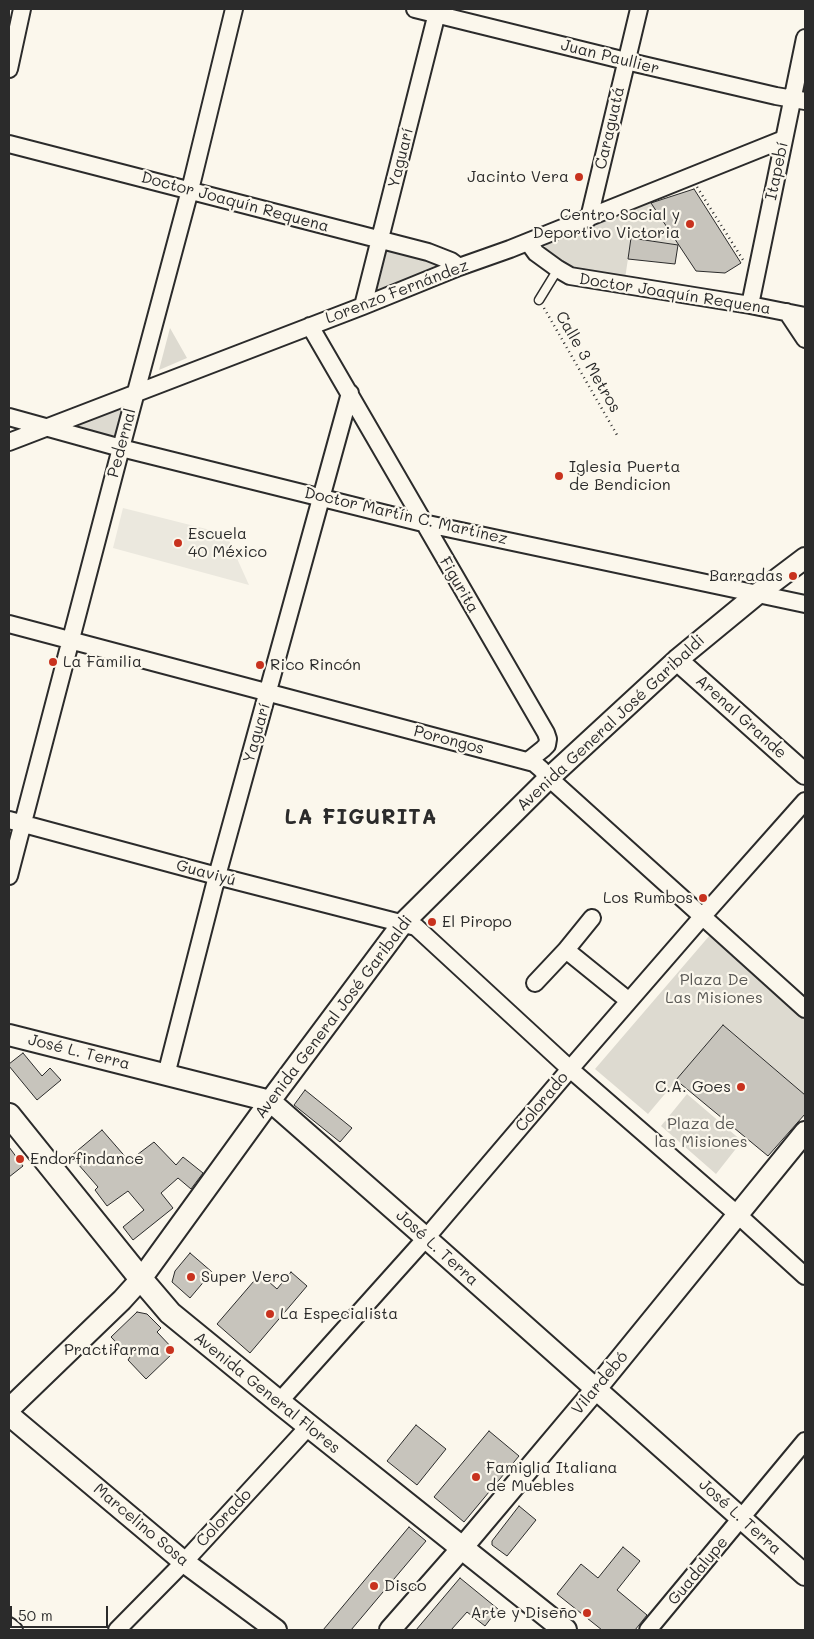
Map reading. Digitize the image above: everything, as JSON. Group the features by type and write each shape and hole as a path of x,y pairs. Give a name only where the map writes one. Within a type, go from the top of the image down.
{"main road":[{"name":"Avenida General Flores","path":"10,1121 170,1313 565,1630"}],"street":[{"path":"9,69 22,9"},
{"name":"Pedernal","path":"9,876 15,822 71,640 190,190 234,9"},
{"name":"Juan Paullier","path":"415,9 437,11 626,61 799,100"},
{"name":"Caraguatá","path":"589,218 640,9"},
{"name":"Yaguarí","path":"364,306 437,11"},
{"name":"Itapebí","path":"750,304 784,139 799,100 805,38"},
{"name":"Lorenzo Fernández","path":"9,442 528,242 784,139"},
{"name":"Doctor Joaquín Requena","path":"9,144 428,252 444,258 459,267"},
{"name":"Doctor Joaquín Requena","path":"528,242 536,252 558,270 570,276 750,304 805,316"},
{"path":"787,312 805,339"},
{"name":"Figurita","path":"310,326 546,733 547,745 528,761"},
{"name":"Yaguarí","path":"166,1075 217,876 350,393"},
{"name":"Doctor Martín C. Martínez","path":"9,417 121,448 321,496 423,523 805,604"},
{"name":"Avenida General José Garibaldi","path":"9,1409 122,1300 141,1279 270,1101 403,923 548,778 677,660 756,594 805,558"},
{"name":"Porongos","path":"9,624 528,761 541,769 548,778 805,1009"},
{"name":"Arenal Grande","path":"677,660 805,774"},
{"name":"Colorado","path":"279,1402 426,1238 702,917 805,802"},
{"name":"Guaviyú","path":"15,822 416,927 570,1069 805,1276"},
{"path":"536,983 592,918"},
{"path":"566,950 630,1002"},
{"name":"José L. Terra","path":"9,1035 270,1101 805,1576"},
{"name":"Vilardebó","path":"390,1630 595,1390 805,1132"},
{"name":"Marcelino Sosa","path":"9,1414 184,1562 276,1630"},
{"name":"Colorado","path":"117,1630 184,1562 309,1426"},
{"name":"Guadalupe","path":"648,1630 805,1441"},
{"path":"9,1626 14,1630"}],"lane":[{"path":"539,300 558,270"}],"path":[{"path":"690,178 755,279"},
{"name":"Calle 3 Metros","path":"539,300 617,435"}],"shaded area":[{"path":"123,508 226,534 249,585 113,548"}],"green space":[{"path":"651,202 679,245 631,238 625,279 575,271 545,249 546,242 550,238"},
{"path":"387,248 437,262 437,267 378,291 375,286"},
{"path":"170,328 187,358 159,370"},
{"path":"119,410 123,411 115,437 75,426"},
{"name":"Plaza De Las Misiones","path":"710,935 805,1018 805,1095 723,1025 648,1114 595,1069"},
{"name":"Plaza de las Misiones","path":"687,1094 742,1141 716,1174 661,1126"}],"building":[{"name":"Centro Social y Deportivo Victoria","path":"694,189 741,263 725,273 696,271 651,203"},
{"path":"631,238 678,245 675,264 628,259"},
{"name":"C.A. Goes","path":"723,1025 805,1095 805,1114 768,1156 676,1080"},
{"path":"23,1053 42,1076 50,1068 61,1080 37,1100 9,1066"},
{"path":"305,1090 352,1128 340,1142 294,1105"},
{"path":"102,1130 129,1161 154,1142 176,1165 183,1157 203,1173 191,1189 178,1178 161,1193 173,1208 133,1240 123,1227 144,1210 128,1191 107,1206 95,1190 98,1187 71,1156"},
{"path":"9,1147 23,1166 9,1177"},
{"name":"Super Vero","path":"190,1253 212,1272 190,1298 172,1282 175,1271"},
{"path":"291,1272 307,1286 250,1353 217,1324 260,1274 277,1289"},
{"path":"137,1312 147,1314 161,1328 157,1332 175,1351 146,1379 128,1360 130,1357 111,1337"},
{"path":"416,1425 446,1449 417,1485 387,1461"},
{"name":"Famiglia Italiana de Muebles","path":"489,1431 519,1456 464,1522 434,1497"},
{"path":"519,1506 536,1520 507,1556 492,1545 492,1541"},
{"name":"Disco","path":"409,1527 426,1541 351,1630 323,1630"},
{"path":"623,1547 640,1561 617,1590 647,1615 635,1630 602,1630 557,1594 581,1564 598,1578"},
{"path":"460,1578 498,1609 485,1626 467,1612 451,1630 416,1630"}],"place":[{"name":"Jacinto Vera","path":"579,177"},
{"name":"Centro Social y Deportivo Victoria","path":"690,224"},
{"name":"Iglesia Puerta de Bendicion","path":"559,476"},
{"name":"Escuela 40 México","path":"178,543"},
{"name":"Barradas","path":"793,576"},
{"name":"La Familia","path":"53,662"},
{"name":"Rico Rincón","path":"260,665"},
{"name":"Los Rumbos","path":"703,898"},
{"name":"El Piropo","path":"432,922"},
{"name":"C.A. Goes","path":"741,1087"},
{"name":"Endorfindance","path":"20,1159"},
{"name":"Super Vero","path":"191,1277"},
{"name":"La Especialista","path":"270,1314"},
{"name":"Practifarma","path":"170,1350"},
{"name":"Famiglia Italiana de Muebles","path":"476,1477"},
{"name":"Disco","path":"374,1586"},
{"name":"Arte y Diseño","path":"587,1613"}],"district":[{"name":"LA FIGURITA","path":"361,818"}]}
